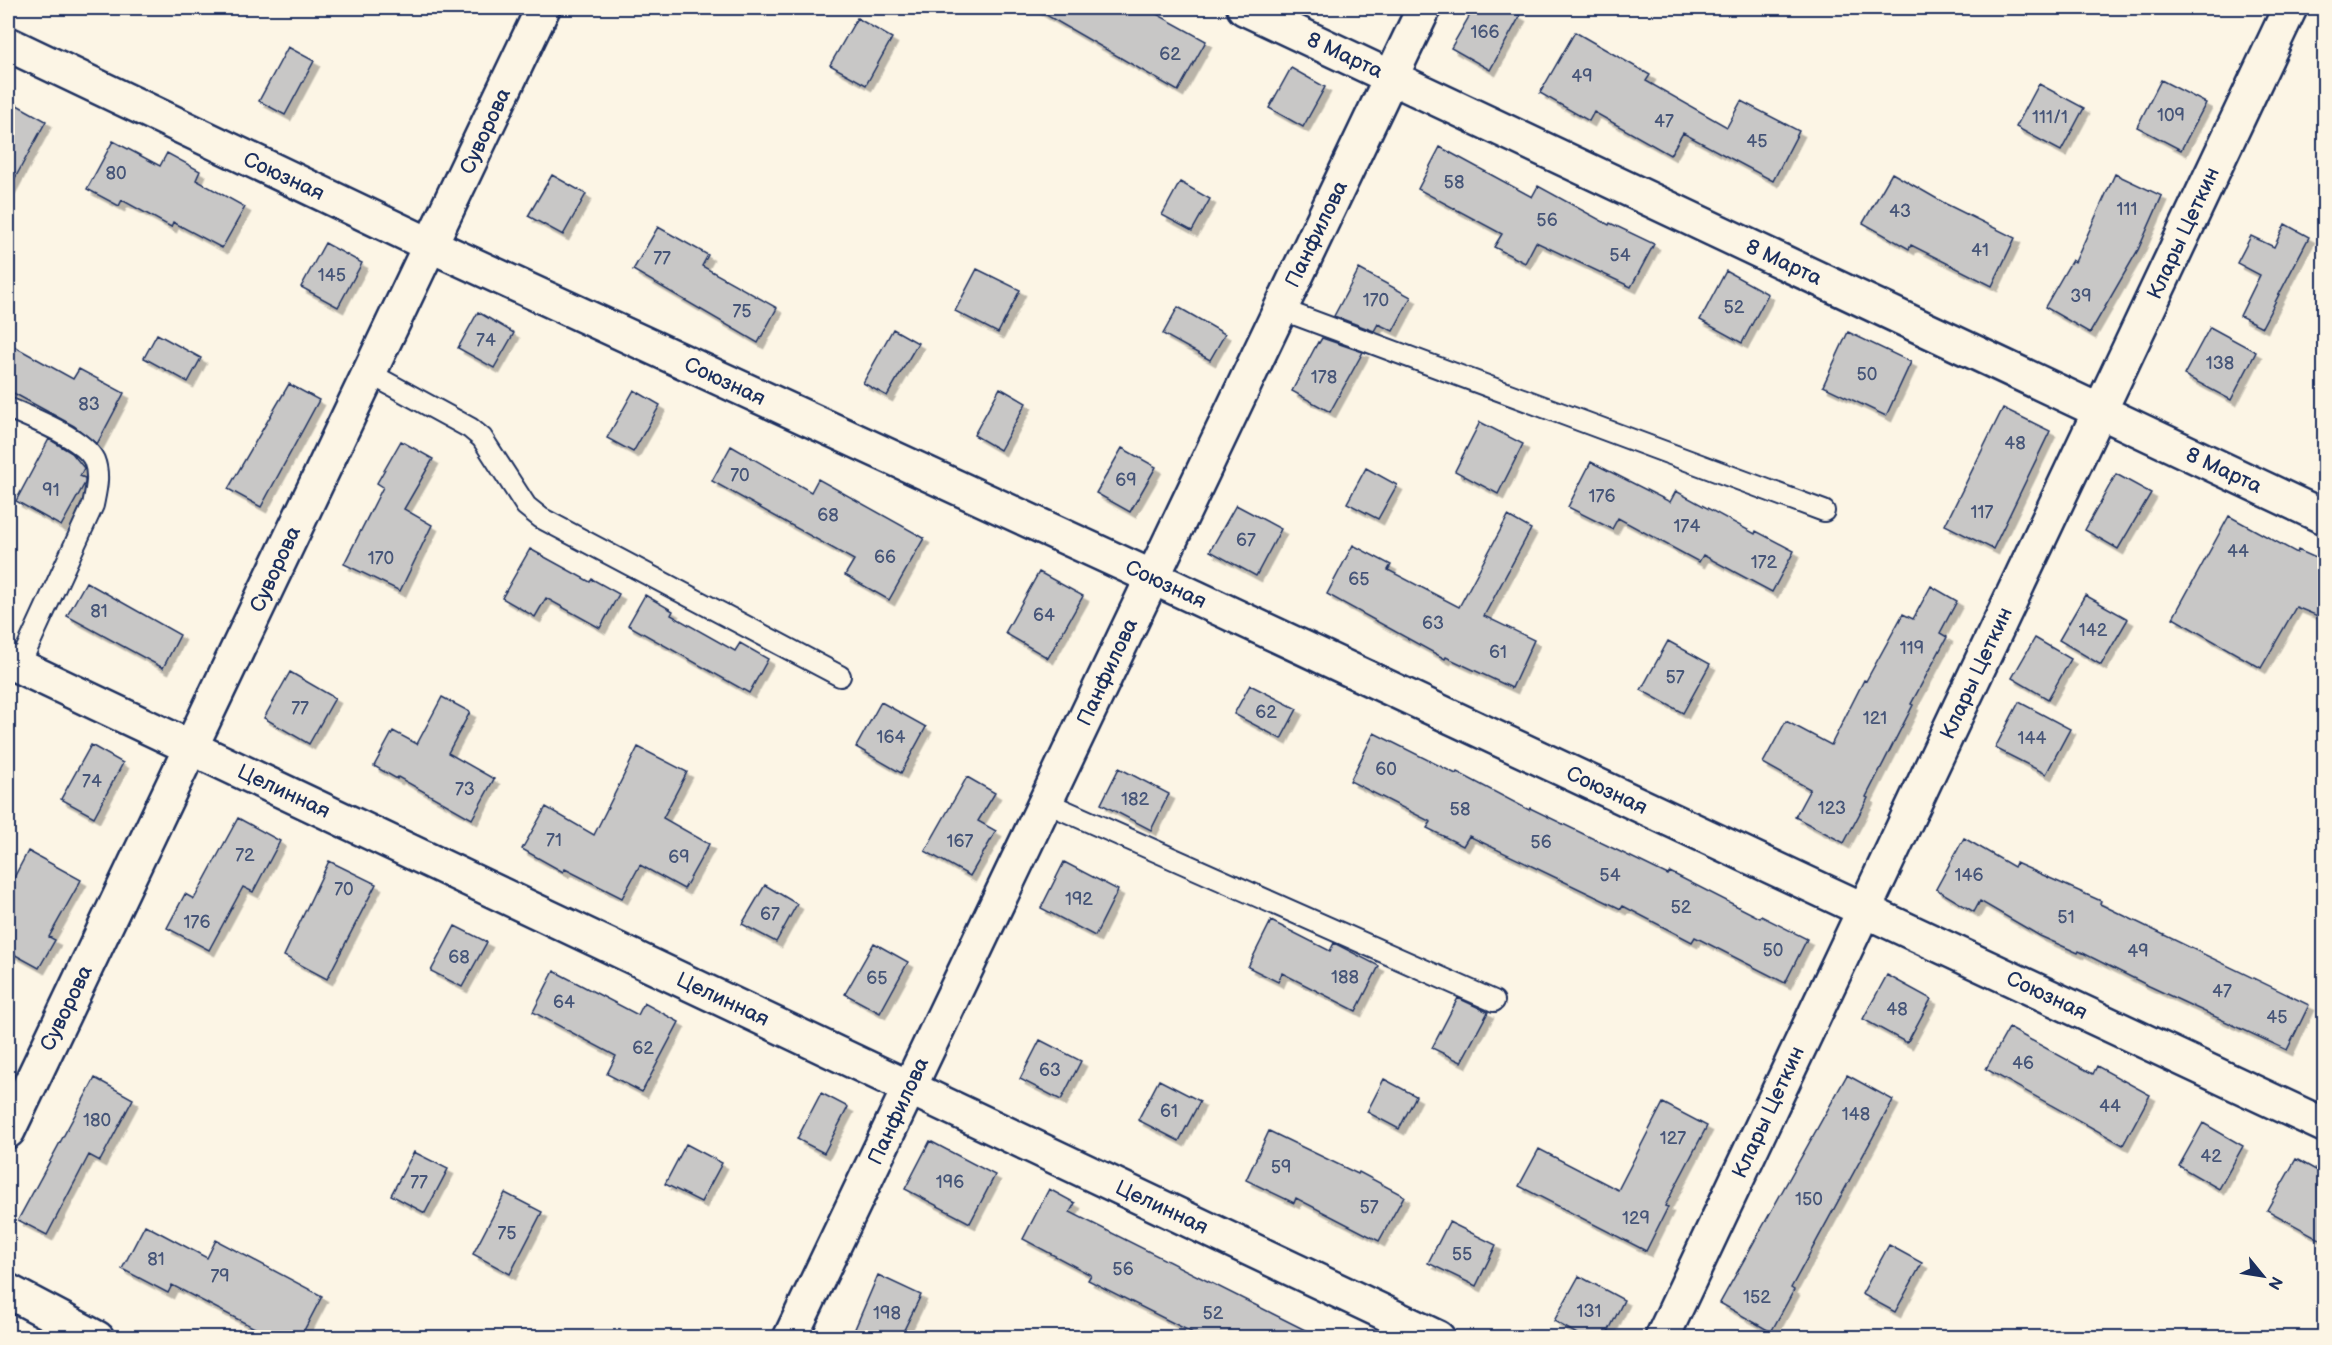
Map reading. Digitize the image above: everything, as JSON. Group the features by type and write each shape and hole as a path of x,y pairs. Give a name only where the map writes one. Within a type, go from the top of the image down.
{"street":[{"name":"Суворова","path":"8,1131 543,8"},
{"name":"8 Марта","path":"1244,8 2325,517"},
{"name":"Панфилова","path":"790,1338 1424,8"},
{"name":"Клары Цеткин","path":"1662,1338 2290,8"},
{"name":"Союзная","path":"8,44 430,245 1152,577 2325,1125"},
{"name":"Целинная","path":"13,663 1438,1338"},
{"path":"8,1291 97,1338"}],"lane":[{"path":"1280,309 1824,511"},
{"path":"369,373 470,428 482,438 520,500 541,518 840,676"},
{"path":"8,408 51,427 75,441 93,459 98,483 93,506 13,663"},
{"path":"1045,802 1494,1001"}],"building":[{"path":"1034,8 1146,8 1206,41 1178,91"},
{"path":"1474,8 1505,8 1520,16 1490,70 1451,48"},
{"path":"857,18 892,38 866,85 830,65"},
{"path":"1575,32 1650,75 1646,81 1727,127 1741,101 1799,131 1773,181 1683,133 1670,155 1594,112 1589,121 1540,93"},
{"path":"288,47 314,61 285,115 259,101"},
{"path":"1291,68 1325,87 1303,127 1269,108"},
{"path":"2161,80 2206,103 2181,150 2137,127"},
{"path":"2039,84 2084,108 2061,151 2016,127"},
{"path":"8,100 46,121 8,191"},
{"path":"113,141 160,166 167,153 200,171 196,180 245,207 222,248 173,222 171,227 122,200 119,206 87,189"},
{"path":"1440,147 1532,197 1538,186 1609,225 1610,223 1654,244 1631,287 1536,242 1525,263 1494,247 1502,234 1418,189"},
{"path":"1892,173 1946,204 2015,238 1992,286 1911,245 1909,249 1863,223"},
{"path":"2115,174 2162,196 2138,250 2090,333 2045,307 2072,260 2075,262"},
{"path":"552,175 586,194 563,235 528,216"},
{"path":"1180,182 1210,199 1192,231 1162,215"},
{"path":"2285,224 2309,237 2262,327 2240,316 2260,275 2237,263 2251,236 2274,247"},
{"path":"658,227 708,255 702,266 777,308 758,343 633,270"},
{"path":"325,243 362,263 338,307 301,287"},
{"path":"977,269 1020,290 998,333 955,311"},
{"path":"1359,269 1411,297 1393,331 1378,324 1374,331 1334,316"},
{"path":"1726,271 1768,294 1742,343 1700,320"},
{"path":"1178,307 1225,334 1210,360 1163,334"},
{"path":"478,312 514,333 494,368 458,348"},
{"path":"2210,327 2256,352 2231,400 2184,375"},
{"path":"893,329 918,343 887,396 863,383"},
{"path":"1848,332 1911,362 1886,416 1823,386"},
{"path":"157,334 201,358 188,382 144,358"},
{"path":"1322,338 1363,352 1330,412 1292,391"},
{"path":"8,343 73,379 79,369 124,393 97,444 74,426 8,390"},
{"path":"289,384 319,400 261,507 228,489"},
{"path":"1000,388 1026,403 1000,450 974,435"},
{"path":"634,390 660,405 633,452 607,438"},
{"path":"2003,408 2050,431 1993,549 1945,525"},
{"path":"1480,422 1523,444 1498,494 1455,471"},
{"path":"49,439 72,453 84,468 80,476 85,478 85,483 61,526 16,501"},
{"path":"401,441 433,459 404,509 432,525 400,591 344,564 383,487 377,483"},
{"path":"731,446 811,492 818,479 924,538 889,600 845,575 854,560 712,481"},
{"path":"1122,448 1156,467 1130,512 1096,493"},
{"path":"1591,462 1670,502 1676,491 1755,534 1756,531 1794,551 1772,592 1703,555 1699,562 1618,518 1612,529 1568,507"},
{"path":"1366,468 1397,485 1378,519 1347,503"},
{"path":"2116,474 2151,493 2118,549 2085,530"},
{"path":"1236,505 1281,529 1256,576 1210,551"},
{"path":"1508,516 1531,529 1484,616 1534,640 1512,688 1446,657 1445,659 1327,594 1353,545 1391,565 1388,570 1459,607"},
{"path":"2229,516 2297,553 2298,550 2325,562 2325,619 2296,607 2261,668 2173,618"},
{"path":"530,549 590,582 592,579 619,594 600,628 546,598 535,617 502,598"},
{"path":"1039,572 1083,596 1048,658 1005,633"},
{"path":"86,582 180,635 163,668 67,616"},
{"path":"1931,586 1957,601 1940,633 1947,637 1911,704 1913,705 1844,843 1795,817 1810,789 1763,763 1786,721 1831,745 1864,680 1866,681 1903,614 1913,619"},
{"path":"645,595 673,611 671,615 735,651 740,643 768,659 749,693 628,625"},
{"path":"2085,595 2128,619 2101,665 2059,640"},
{"path":"2035,638 2071,659 2048,699 2012,678"},
{"path":"1668,641 1710,664 1683,713 1641,690"},
{"path":"290,672 335,698 309,744 264,718"},
{"path":"1250,685 1297,709 1281,739 1234,714"},
{"path":"442,697 470,712 448,753 494,779 472,819 374,766 393,731 417,744"},
{"path":"881,702 926,727 901,773 856,747"},
{"path":"2019,702 2070,729 2046,774 1995,748"},
{"path":"1374,733 1456,774 1457,772 1529,810 1530,808 1668,875 1670,872 1807,939 1785,983 1695,937 1692,942 1623,906 1621,909 1469,836 1463,846 1427,828 1431,822 1350,781"},
{"path":"91,745 123,763 94,817 61,799"},
{"path":"638,747 687,772 663,818 709,844 684,889 640,865 622,898 565,869 563,872 522,849 546,807 594,835"},
{"path":"1119,768 1169,794 1151,830 1101,804"},
{"path":"967,777 995,793 978,821 996,831 970,876 925,851"},
{"path":"238,818 280,841 253,892 243,887 209,950 167,928 185,894 194,899"},
{"path":"1964,838 2014,867 2016,863 2101,901 2100,904 2309,1005 2287,1050 2079,951 2078,953 2040,936 1980,901 1974,912 1936,889"},
{"path":"28,851 81,880 49,937 55,940 39,968 8,951 8,889"},
{"path":"329,861 376,884 327,979 284,956"},
{"path":"1064,862 1118,890 1095,936 1041,908"},
{"path":"765,885 797,904 776,942 742,924"},
{"path":"1271,921 1330,951 1334,943 1379,966 1356,1011 1282,973 1278,982 1248,967"},
{"path":"455,926 487,942 462,987 431,971"},
{"path":"874,943 908,962 880,1013 845,994"},
{"path":"554,971 638,1015 644,1003 679,1022 642,1092 607,1074 616,1056 533,1012"},
{"path":"1887,975 1931,999 1907,1043 1863,1019"},
{"path":"1458,998 1488,1012 1461,1062 1432,1048"},
{"path":"2009,1028 2093,1074 2097,1066 2150,1095 2123,1145 1986,1069"},
{"path":"1040,1040 1081,1061 1061,1100 1020,1079"},
{"path":"1847,1075 1893,1100 1791,1288 1794,1290 1771,1332 1720,1303"},
{"path":"95,1078 133,1099 100,1161 89,1155 47,1235 18,1220"},
{"path":"1384,1079 1416,1096 1399,1129 1367,1112"},
{"path":"1159,1080 1200,1101 1179,1141 1138,1120"},
{"path":"821,1093 848,1107 824,1153 797,1139"},
{"path":"1663,1103 1707,1126 1665,1206 1668,1207 1646,1251 1519,1186 1539,1149 1618,1190"},
{"path":"2203,1123 2243,1146 2219,1189 2179,1166"},
{"path":"1269,1131 1358,1174 1359,1172 1404,1196 1379,1241 1296,1198 1294,1203 1246,1180"},
{"path":"930,1141 995,1175 970,1223 905,1189"},
{"path":"686,1144 722,1163 701,1202 665,1184"},
{"path":"414,1152 448,1169 425,1213 391,1195"},
{"path":"2296,1159 2325,1175 2325,1242 2267,1210"},
{"path":"1049,1189 1075,1203 1070,1212 1321,1338 1203,1338 1088,1280 1091,1275 1023,1239"},
{"path":"505,1193 542,1212 510,1274 473,1254"},
{"path":"1449,1222 1496,1245 1476,1286 1428,1263"},
{"path":"145,1225 207,1258 216,1240 322,1296 300,1338 274,1338 172,1285 168,1293 122,1269"},
{"path":"1889,1245 1922,1263 1895,1312 1862,1294"},
{"path":"878,1275 921,1295 900,1338 851,1338"},
{"path":"1579,1276 1624,1300 1605,1338 1584,1338 1554,1321"}]}
